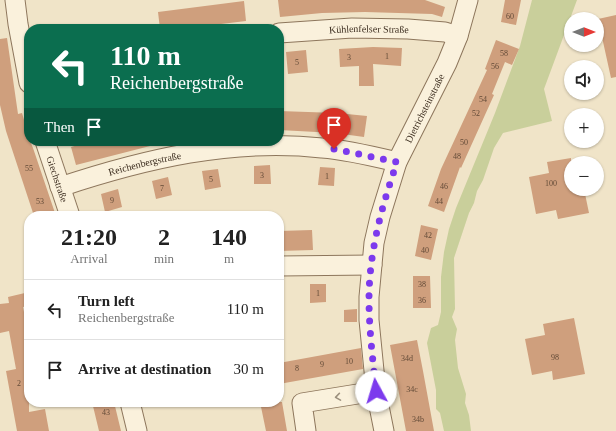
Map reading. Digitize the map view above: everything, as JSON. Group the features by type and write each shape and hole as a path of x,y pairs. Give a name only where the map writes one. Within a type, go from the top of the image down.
{"street":[{"path":"15,0 24,56"},
{"name":"Dietrichsteinstraße","path":"384,431 376,391 369,320 369,297 374,244 380,217 397,162 447,63 458,36 468,0"},
{"name":"Kühlenfelser Straße","path":"284,33 352,28 408,29 445,32 458,36"},
{"name":"Giechstraße","path":"47,146 68,211"},
{"name":"Reichenbergstraße","path":"60,187 165,158 214,149 248,146"},
{"name":"Reichenbergstraße","path":"281,146 322,148 356,153 397,162"},
{"path":"284,266 372,265"},
{"path":"306,431 302,403 376,391"},
{"path":"131,407 137,431"}],"green space":[{"path":"532,0 577,0 573,12 564,12 564,35 544,89 552,121 503,133 494,148 483,180 477,191 454,258 455,309 452,317 457,329 455,340 458,368 466,394 465,403 469,415 471,431 444,431 440,413 436,409 436,390 427,343 431,328 438,325 441,312 441,277 444,252 449,229 456,208 495,113 520,46"}],"building":[{"path":"278,0 425,0 445,7 442,17 432,14 365,12 322,13 280,17"},
{"path":"505,0 521,0 516,25 501,22"},
{"path":"244,1 246,21 221,24 159,24 158,12"},
{"path":"616,15 616,77 611,78 604,46 604,18"},
{"path":"7,38 18,114 22,113 24,120 24,146 32,146 54,211 32,211 6,131 0,105 0,39"},
{"path":"496,40 519,49 512,65 505,62 492,94 494,95 461,168 460,167 444,212 428,206 441,169 487,70 485,69"},
{"path":"373,47 402,48 401,66 373,64 374,86 359,86 359,66 340,67 339,49"},
{"path":"306,50 308,72 288,74 286,52"},
{"path":"284,111 337,113 367,116 364,137 335,133 284,130"},
{"path":"74,146 150,146 76,165 71,147"},
{"path":"564,159 564,196 585,196 589,213 558,219 556,210 536,214 529,177 549,173 547,162"},
{"path":"270,165 271,184 254,184 254,166"},
{"path":"320,167 335,168 334,186 318,185"},
{"path":"218,169 221,187 205,190 202,171"},
{"path":"168,177 172,195 156,199 152,181"},
{"path":"118,189 122,207 105,211 101,194"},
{"path":"421,225 438,229 431,260 415,256"},
{"path":"312,230 313,250 284,251 284,231"},
{"path":"413,276 430,276 431,308 413,308"},
{"path":"310,284 326,284 326,302 310,303"},
{"path":"24,293 24,407 29,407 29,412 45,409 49,431 17,431 6,371 16,369 9,331 0,333 0,304 9,303 8,297"},
{"path":"357,309 357,322 344,322 344,310"},
{"path":"574,318 585,374 553,380 552,371 532,375 525,339 545,335 543,324"},
{"path":"417,340 434,431 406,431 390,345"},
{"path":"361,348 363,369 284,383 284,362"},
{"path":"93,407 115,407 121,431 99,431"},
{"path":"261,407 283,407 287,431 266,431"}],"route":[{"path":"334,149 397,162 380,217 374,244 369,297 369,320 376,391"}]}
